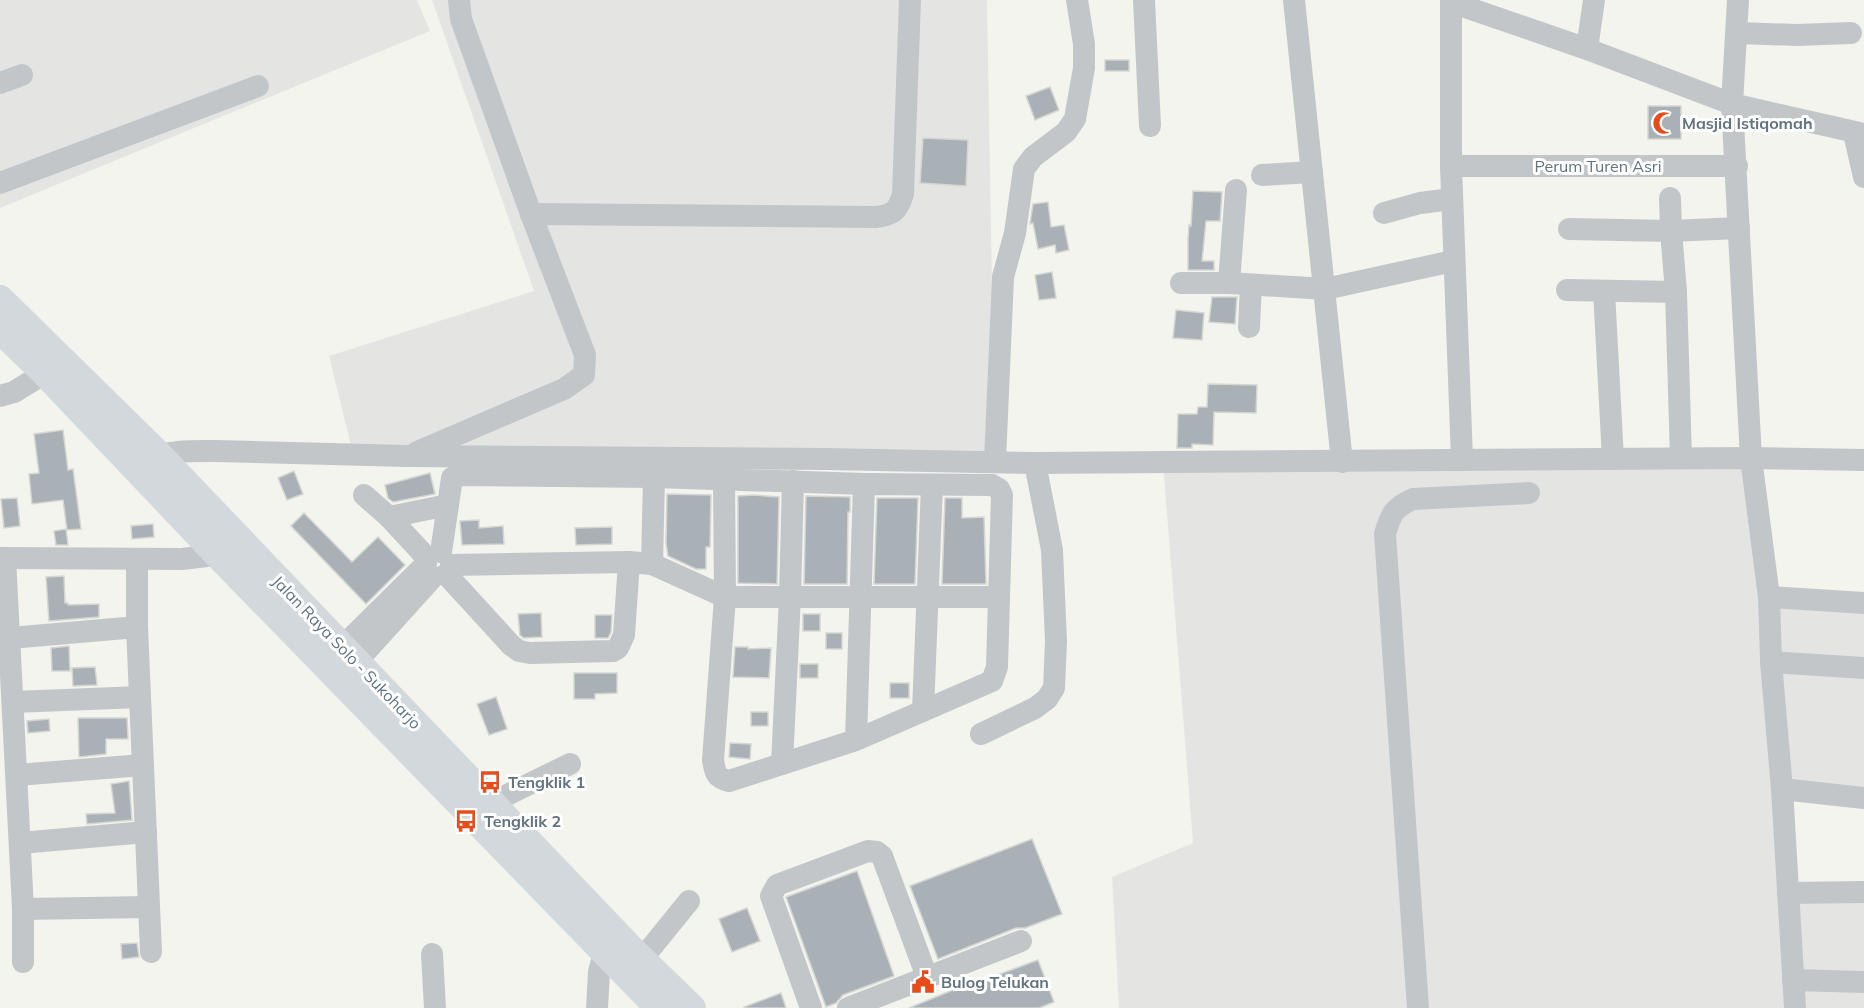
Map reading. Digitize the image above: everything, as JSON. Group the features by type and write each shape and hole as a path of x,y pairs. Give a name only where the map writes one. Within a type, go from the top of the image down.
{"main road":[{"name":"Jalan Raya Solo - Sukoharjo","path":"0,299 227,546 625,956 692,1008"},
{"name":"Jalan Raya Solo - Sukoharjo","path":"0,330 45,373 146,460"},
{"name":"Jalan Raya Solo - Sukoharjo","path":"227,546 349,654 493,802 625,956 659,1008"}],"street":[{"path":"407,456 564,389 584,375 585,355 531,214 461,19 459,0"},
{"path":"531,214 876,217 891,215 899,207 903,194 910,0"},
{"path":"995,461 1003,277 1015,233 1024,169 1033,157 1065,132 1075,119 1084,68 1084,44 1077,0"},
{"path":"1144,0 1150,126"},
{"path":"1294,0 1342,462"},
{"path":"1587,49 1594,0"},
{"path":"1738,0 1732,104 1751,458 1769,597 1771,662 1782,789 1795,1008"},
{"path":"1462,459 1453,261 1452,199 1455,166 1451,1 1732,104 1859,133 1864,177"},
{"path":"1737,33 1797,35 1851,33"},
{"path":"0,83 22,75"},
{"path":"0,183 258,86"},
{"name":"Perum Turen Asri","path":"1455,166 1737,166"},
{"path":"1262,175 1312,172"},
{"path":"1236,190 1240,284 1249,327"},
{"name":"Perum Turen Asri","path":"1670,198 1676,292 1681,458"},
{"path":"1384,213 1420,203 1452,199"},
{"path":"1569,230 1671,231 1739,228"},
{"path":"1181,283 1325,289 1453,261"},
{"path":"1567,290 1676,292"},
{"path":"1604,291 1613,459"},
{"path":"0,396 22,388 45,373"},
{"path":"146,460 184,451 407,456 1035,463 1681,458 1864,460"},
{"path":"981,734 1035,708 1047,699 1054,688 1056,641 1052,550 1035,463"},
{"path":"349,654 437,565 452,478 457,475 654,477 724,479 793,482 864,484 992,485 1000,490 1002,495 995,677 989,684 856,740 729,781 721,779 715,773 713,760 725,597 724,479"},
{"path":"652,564 654,477"},
{"path":"782,764 793,482"},
{"path":"856,740 864,484"},
{"path":"923,711 932,485"},
{"path":"1418,1008 1385,534 1390,516 1399,506 1413,499 1529,493"},
{"path":"364,495 437,565 519,651 530,653 613,651 618,648 624,635 629,561"},
{"path":"389,517 448,505"},
{"path":"24,962 14,702 3,558 182,559 227,546"},
{"path":"137,559 137,627 151,952"},
{"path":"437,565 629,561 652,564 725,597 999,597"},
{"path":"1769,597 1864,603"},
{"path":"10,638 137,627"},
{"path":"1771,662 1864,668"},
{"path":"14,702 140,697"},
{"path":"493,802 570,764"},
{"path":"17,774 143,765"},
{"path":"1782,789 1864,798"},
{"path":"20,843 146,832"},
{"path":"811,1008 771,897 773,890 777,885 868,851 877,852 882,856 927,977"},
{"path":"1788,893 1864,892"},
{"path":"597,1008 599,972 625,956 689,901"},
{"path":"23,909 149,907"},
{"path":"848,1008 883,1001 927,977 1021,941"},
{"path":"432,954 435,1008"},
{"path":"1793,980 1864,982"}],"shaded area":[{"path":"0,0 417,0 430,31 0,208"},
{"path":"432,0 987,0 995,461 353,454 329,356 534,291"},
{"path":"1751,458 1769,596 1864,604 1864,798 1782,789 1788,893 1864,888 1864,1008 1119,1008 1112,877 1193,843 1163,463"}],"building":[{"path":"1105,60 1129,60 1129,71 1105,71"},
{"path":"1050,87 1059,110 1035,120 1026,96"},
{"name":"Masjid Istiqomah","path":"1648,106 1681,106 1681,139 1648,139"},
{"path":"923,138 968,140 966,186 920,183"},
{"path":"1193,191 1222,192 1220,221 1206,221 1202,261 1214,261 1214,270 1188,270 1188,240"},
{"path":"1048,202 1051,227 1064,225 1069,250 1056,253 1055,245 1038,249 1033,223 1030,224 1033,204"},
{"path":"1052,272 1056,298 1039,300 1035,275"},
{"path":"1212,297 1237,297 1235,324 1209,322"},
{"path":"1176,310 1204,313 1202,340 1173,338"},
{"path":"1208,384 1257,385 1256,413 1214,412 1213,445 1192,444 1192,448 1177,448 1178,414 1197,414 1198,407 1207,407"},
{"path":"63,430 68,470 73,469 81,529 67,530 63,500 32,504 29,474 39,473 34,434"},
{"path":"294,471 303,494 287,500 278,478"},
{"path":"430,473 435,494 393,502 388,498 385,485"},
{"path":"667,494 711,495 710,547 706,547 706,569 696,569 668,556"},
{"path":"738,496 779,497 777,584 738,583"},
{"path":"806,496 850,497 847,584 804,584"},
{"path":"17,498 20,526 4,528 1,499"},
{"path":"877,498 918,498 915,584 874,584"},
{"path":"945,498 962,498 962,518 984,517 986,584 942,584"},
{"path":"304,513 352,562 378,537 405,565 366,604 291,526"},
{"path":"479,520 479,528 503,526 504,544 462,545 460,521"},
{"path":"153,524 154,537 132,539 131,526"},
{"path":"612,527 612,544 576,545 575,528"},
{"path":"66,529 68,545 56,545 54,531"},
{"path":"64,576 65,603 68,605 99,604 99,617 49,621 46,577"},
{"path":"541,613 542,637 524,638 520,635 518,614"},
{"path":"803,614 820,614 820,631 803,631"},
{"path":"595,615 612,615 611,632 608,638 595,638"},
{"path":"826,633 842,633 842,649 826,649"},
{"path":"69,646 70,671 52,671 51,648"},
{"path":"735,647 771,648 769,678 733,677"},
{"path":"800,664 818,664 818,678 800,678"},
{"path":"95,667 97,685 73,686 72,668"},
{"path":"574,673 617,673 617,693 595,694 595,699 574,699"},
{"path":"890,683 909,683 909,698 890,698"},
{"path":"496,697 507,729 489,735 477,704"},
{"path":"751,712 768,712 768,726 751,726"},
{"path":"78,718 127,718 128,739 106,739 106,754 79,757"},
{"path":"49,719 50,731 28,733 27,721"},
{"path":"730,743 751,744 750,759 729,757"},
{"path":"129,781 132,820 87,824 86,814 115,813 111,784"},
{"path":"1032,839 1062,914 1025,928 1016,928 938,959 910,886"},
{"path":"857,871 894,976 843,995 836,1003 826,1007 786,897"},
{"path":"747,908 760,941 732,952 719,919"},
{"path":"137,943 139,957 122,959 121,944"},
{"path":"1038,960 1054,1002 1039,1008 909,1008 953,990"},
{"path":"781,993 786,1008 744,1008 744,1007"}],"place":[{"name":"Masjid Istiqomah","path":"1664,123"},
{"name":"Tengklik 1","path":"490,782"},
{"name":"Tengklik 2","path":"466,821"},
{"name":"Bulog Telukan","path":"923,982"}]}
